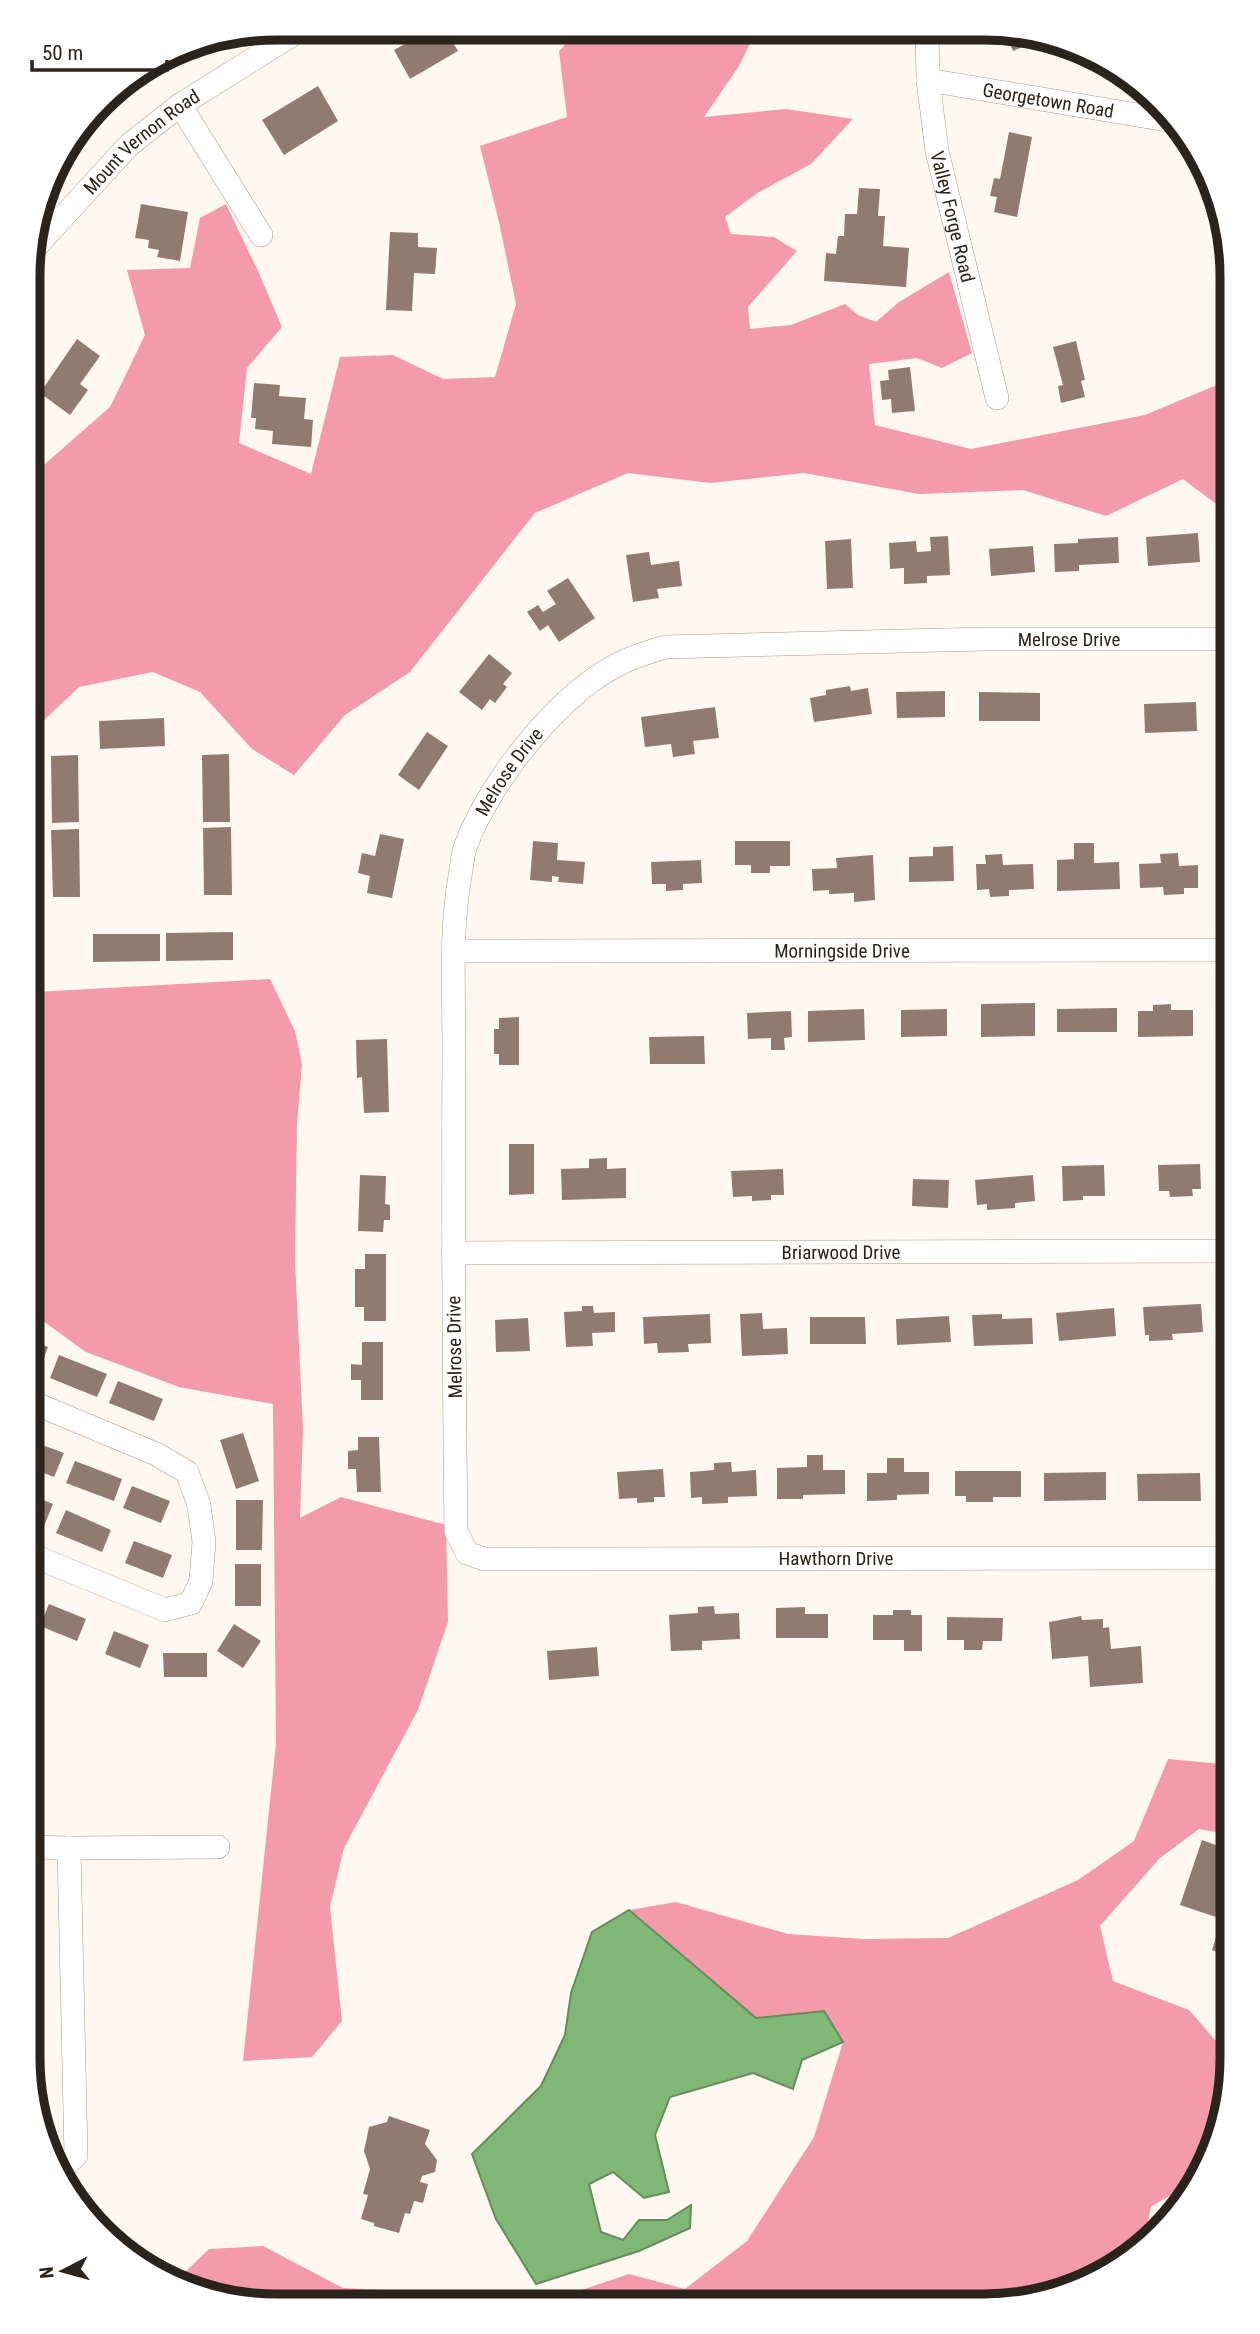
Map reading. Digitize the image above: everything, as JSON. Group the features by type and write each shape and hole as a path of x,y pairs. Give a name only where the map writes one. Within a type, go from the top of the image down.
{"street":[{"name":"Valley Forge Road","path":"927,40 928,80 937,151 997,398"},
{"name":"Mount Vernon Road","path":"43,238 129,145 180,105 282,41"},
{"name":"Georgetown Road","path":"928,80 1159,119"},
{"path":"180,105 261,235"},
{"name":"Melrose Drive","path":"456,1531 453,1253 456,898 465,848 485,804 552,716 585,685 624,661 665,647 984,639 1220,639"},
{"name":"Morningside Drive","path":"454,951 1220,950"},
{"name":"Briarwood Drive","path":"453,1253 1219,1251"},
{"path":"40,1406 156,1454 187,1472 199,1505 204,1542 201,1581 191,1604 165,1610 40,1559"},
{"name":"Hawthorn Drive","path":"456,1531 467,1553 484,1559 1219,1558"},
{"path":"40,1847 218,1847"},
{"path":"67,2165 76,2155 69,1848"}],"shaded area":[{"path":"751,40 739,66 704,117 786,109 853,119 811,164 759,192 725,217 731,234 774,237 797,251 748,307 750,329 791,325 845,304 858,315 876,322 899,302 949,272 972,353 942,368 917,358 869,364 875,425 971,449 1145,415 1220,384 1220,507 1183,479 1106,516 1023,490 919,494 804,473 710,483 628,473 535,513 410,672 345,715 294,775 252,749 200,692 153,672 79,687 40,724 40,468 110,407 145,335 127,270 190,268 200,218 226,204 282,327 247,368 239,443 311,474 340,357 393,355 443,379 495,377 516,304 480,146 567,117 559,51 569,41"},
{"path":"270,979 295,1031 302,1064 297,1124 295,1261 303,1428 300,1518 341,1497 446,1525 448,1622 418,1710 344,1848 330,1907 342,2021 312,2057 243,2061 276,1743 273,1404 179,1387 86,1352 40,1319 40,992"},
{"path":"1168,1759 1219,1764 1219,1833 1199,1829 1160,1858 1100,1926 1113,1981 1189,2010 1219,2044 1215,2104 1202,2148 1178,2191 1151,2207 1147,2229 1127,2245 1102,2262 1060,2281 1015,2292 570,2294 629,2274 685,2289 747,2241 814,2137 843,2042 824,2011 756,2018 629,1910 676,1902 788,1934 864,1939 948,1938 1078,1880 1134,1841"},
{"path":"629,1910 756,2018 824,2011 843,2042 802,2060 793,2089 753,2073 670,2097 655,2135 669,2192 644,2198 613,2172 589,2184 601,2232 623,2240 639,2220 667,2220 691,2205 690,2228 639,2251 536,2284 496,2219 472,2154 541,2086 565,2035 571,1993 592,1932"},
{"path":"263,2246 343,2288 472,2294 245,2292 215,2286 183,2274 209,2249"}],"building":[{"path":"411,41 452,41 458,51 410,79 394,50"},
{"path":"1009,42 1027,45 1013,51"},
{"path":"318,86 338,121 284,155 262,120"},
{"path":"1009,132 1032,137 1017,217 994,212 997,197 990,196 994,178 1000,179"},
{"path":"859,188 880,189 878,216 885,216 883,246 909,248 906,287 824,281 826,253 836,254 838,236 844,236 845,214 857,214"},
{"path":"141,204 188,212 180,261 157,257 159,250 148,248 149,240 135,238"},
{"path":"390,232 418,233 418,247 437,248 435,274 414,273 412,311 386,310"},
{"path":"77,339 100,356 80,384 88,390 70,415 40,393"},
{"path":"1076,341 1085,380 1081,381 1085,397 1061,403 1058,386 1063,385 1053,347"},
{"path":"910,367 915,411 892,413 891,399 882,400 880,381 889,380 888,370"},
{"path":"254,383 280,385 279,396 306,398 304,419 313,420 311,447 272,444 273,431 255,429 256,418 251,418"},
{"path":"1198,533 1200,562 1148,566 1146,537"},
{"path":"948,536 950,575 927,576 927,583 904,584 904,568 890,569 889,543 916,541 917,552 931,551 930,537"},
{"path":"1118,537 1119,563 1079,565 1079,571 1055,572 1054,544 1078,543 1078,539"},
{"path":"851,539 853,588 827,589 825,541"},
{"path":"1033,546 1035,572 991,576 989,549"},
{"path":"649,552 651,565 679,561 682,586 657,589 659,598 633,602 626,555"},
{"path":"568,578 595,618 559,642 548,625 540,631 527,612 538,605 543,612 556,604 547,591"},
{"path":"489,654 512,673 503,684 507,687 495,703 490,699 482,710 459,692"},
{"path":"850,686 851,691 868,688 872,714 814,722 810,698 826,695 826,690"},
{"path":"945,691 945,717 897,718 896,692"},
{"path":"979,692 1040,693 1040,721 979,721"},
{"path":"1196,702 1197,731 1145,733 1144,704"},
{"path":"1217,704 1220,704 1220,734 1219,734"},
{"path":"715,707 719,738 693,741 695,754 673,757 671,744 645,747 641,717"},
{"path":"164,718 165,746 100,749 99,721"},
{"path":"427,732 448,746 419,790 398,775"},
{"path":"229,754 230,822 203,822 202,755"},
{"path":"78,755 79,822 52,823 51,756"},
{"path":"231,827 232,895 204,895 203,828"},
{"path":"79,829 80,897 53,897 51,830"},
{"path":"380,834 404,839 392,898 367,893 370,876 358,873 362,853 375,856"},
{"path":"533,841 558,843 557,860 585,862 583,884 558,882 559,877 552,876 552,882 530,880"},
{"path":"735,841 790,841 790,866 770,866 770,873 751,873 751,865 735,865"},
{"path":"1074,843 1094,843 1094,863 1119,862 1120,889 1057,891 1057,860 1074,859"},
{"path":"953,846 954,881 909,882 909,857 933,856 933,847"},
{"path":"1178,853 1179,866 1198,865 1198,888 1184,888 1184,894 1164,895 1163,887 1140,888 1139,864 1161,863 1160,854"},
{"path":"1002,854 1003,865 1033,864 1034,889 1009,890 1009,896 990,897 989,889 977,890 976,864 986,864 985,855"},
{"path":"873,855 875,900 854,902 854,893 829,894 829,890 813,891 812,869 837,868 836,858"},
{"path":"701,860 702,883 683,884 683,890 666,891 666,884 652,884 651,862"},
{"path":"233,932 233,960 166,961 166,933"},
{"path":"93,934 160,934 160,961 93,962"},
{"path":"1035,1003 1035,1036 981,1037 981,1004"},
{"path":"1171,1004 1171,1010 1193,1010 1193,1036 1138,1037 1138,1011 1153,1011 1153,1005"},
{"path":"1117,1008 1117,1032 1057,1032 1057,1009"},
{"path":"864,1009 865,1040 808,1042 808,1011"},
{"path":"947,1009 947,1036 901,1037 901,1010"},
{"path":"791,1011 792,1037 784,1038 785,1050 771,1050 771,1038 748,1039 747,1013"},
{"path":"519,1017 519,1065 499,1065 499,1054 494,1054 494,1029 499,1029 499,1018"},
{"path":"704,1036 705,1064 650,1064 649,1037"},
{"path":"387,1039 389,1112 364,1113 362,1077 357,1078 356,1040"},
{"path":"509,1144 534,1144 534,1194 509,1195"},
{"path":"607,1158 607,1169 626,1168 626,1198 562,1200 561,1169 589,1168 589,1159"},
{"path":"1200,1164 1201,1189 1192,1189 1193,1196 1170,1197 1169,1191 1159,1191 1158,1165"},
{"path":"1104,1165 1105,1196 1083,1196 1083,1200 1063,1201 1062,1166"},
{"path":"783,1169 784,1195 771,1195 771,1200 752,1201 752,1196 733,1197 731,1171"},
{"path":"360,1175 386,1176 385,1204 390,1205 390,1220 384,1220 383,1232 358,1231"},
{"path":"1033,1175 1035,1201 1015,1203 1015,1208 987,1210 987,1204 977,1205 975,1180"},
{"path":"913,1179 949,1180 948,1208 912,1206"},
{"path":"365,1254 386,1254 386,1321 364,1321 364,1307 355,1307 355,1269 365,1269"},
{"path":"1201,1304 1203,1332 1172,1334 1173,1340 1149,1341 1149,1335 1145,1335 1143,1307"},
{"path":"582,1306 593,1306 594,1313 615,1312 615,1332 592,1333 593,1346 566,1347 564,1312 582,1311"},
{"path":"1114,1308 1116,1336 1059,1341 1056,1313"},
{"path":"762,1313 763,1329 787,1328 788,1354 742,1356 740,1314"},
{"path":"710,1314 711,1343 688,1344 689,1352 658,1353 657,1343 644,1344 643,1317"},
{"path":"1002,1314 1002,1319 1032,1318 1033,1344 974,1346 972,1315"},
{"path":"949,1316 951,1342 897,1345 896,1319"},
{"path":"810,1317 865,1317 866,1344 810,1344"},
{"path":"528,1318 530,1351 496,1352 495,1320"},
{"path":"362,1342 383,1342 383,1400 361,1400 361,1380 351,1380 351,1364 362,1365"},
{"path":"40,1344 48,1347 40,1368"},
{"path":"59,1355 107,1374 97,1397 50,1378"},
{"path":"118,1381 163,1399 154,1421 109,1403"},
{"path":"243,1433 259,1481 236,1489 220,1440"},
{"path":"358,1437 379,1437 381,1492 357,1492 356,1469 348,1469 348,1451 358,1450"},
{"path":"40,1444 64,1453 54,1477 40,1471"},
{"path":"807,1455 823,1455 823,1470 845,1470 845,1494 777,1499 777,1468 807,1467"},
{"path":"887,1458 904,1458 904,1472 929,1472 929,1494 897,1495 897,1500 867,1501 867,1473 887,1473"},
{"path":"75,1461 122,1479 114,1501 66,1483"},
{"path":"731,1462 732,1472 756,1470 757,1496 728,1497 728,1503 702,1504 702,1497 691,1498 690,1472 714,1470 714,1463"},
{"path":"663,1469 665,1497 654,1497 654,1502 637,1503 637,1498 619,1499 617,1472"},
{"path":"955,1471 1021,1471 1021,1497 993,1497 993,1502 966,1502 966,1496 955,1496"},
{"path":"1106,1472 1106,1500 1044,1501 1044,1473"},
{"path":"1200,1473 1201,1501 1138,1501 1137,1474"},
{"path":"132,1486 170,1501 161,1523 123,1508"},
{"path":"40,1499 53,1504 44,1526 40,1524"},
{"path":"236,1500 263,1500 262,1550 236,1550"},
{"path":"66,1510 111,1530 102,1552 56,1533"},
{"path":"134,1541 172,1555 163,1578 125,1563"},
{"path":"235,1564 261,1564 261,1606 235,1606"},
{"path":"49,1604 86,1619 77,1641 40,1626"},
{"path":"714,1606 715,1614 739,1613 740,1639 702,1641 702,1650 671,1651 669,1615 698,1613 698,1607"},
{"path":"805,1607 805,1614 828,1614 828,1638 776,1638 776,1608"},
{"path":"893,1610 911,1610 911,1615 922,1615 922,1651 904,1651 904,1640 873,1640 873,1615 893,1615"},
{"path":"1081,1616 1082,1620 1103,1619 1103,1628 1109,1627 1111,1649 1141,1646 1143,1683 1090,1687 1088,1656 1052,1659 1049,1622"},
{"path":"947,1617 1003,1618 1002,1641 983,1641 982,1650 964,1650 964,1640 947,1640"},
{"path":"234,1624 261,1641 243,1668 217,1651"},
{"path":"114,1631 149,1645 140,1668 105,1654"},
{"path":"597,1647 599,1676 549,1680 547,1651"},
{"path":"163,1653 207,1653 207,1677 164,1677"},
{"path":"1202,1840 1219,1846 1219,1918 1180,1905"},
{"path":"1219,1928 1219,1953 1212,1950"},
{"path":"389,2116 430,2130 425,2144 437,2160 435,2172 422,2176 420,2182 428,2184 423,2203 414,2201 410,2214 405,2213 399,2233 361,2219 368,2195 363,2194 370,2169 364,2151 369,2127 387,2122"}]}
